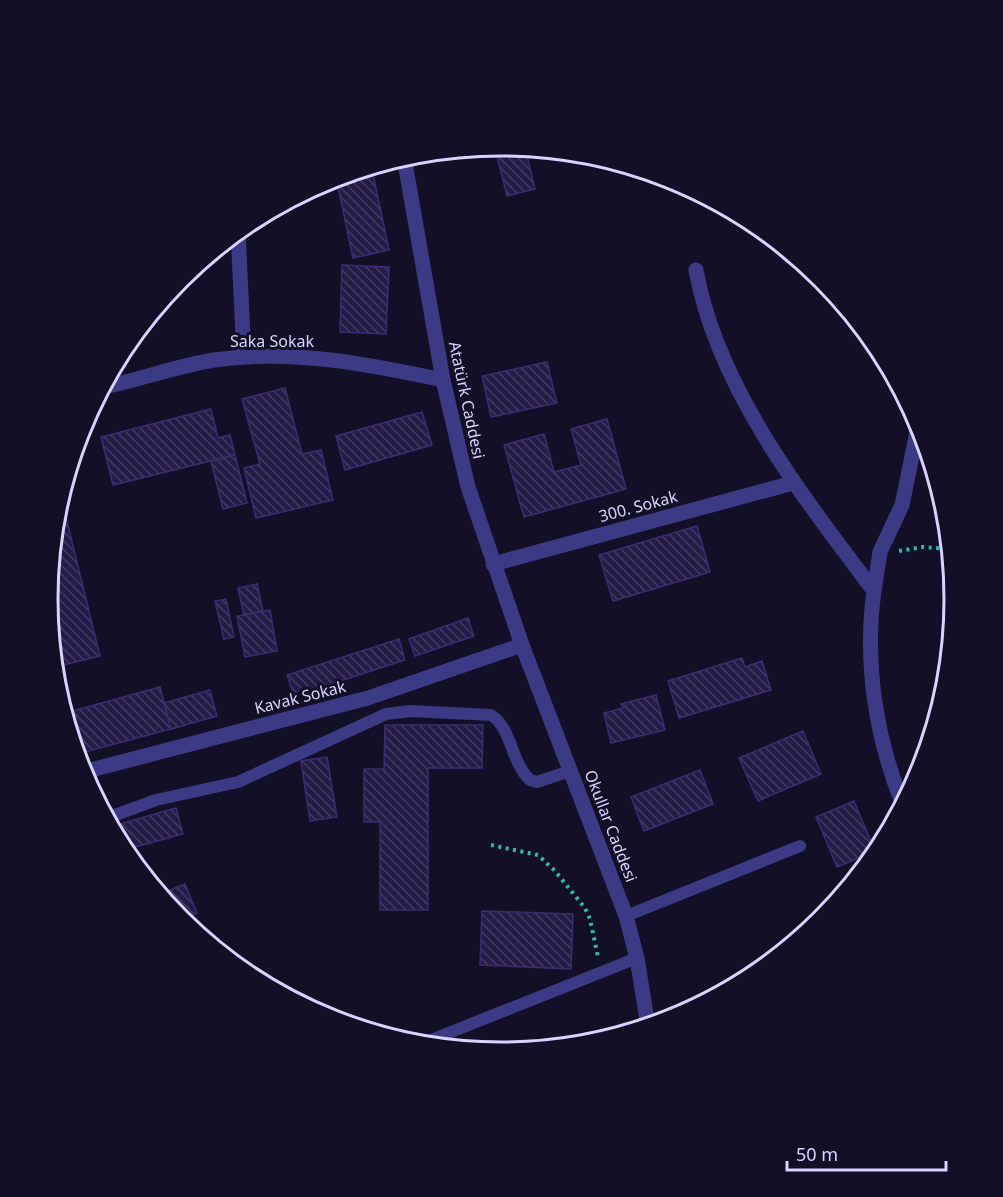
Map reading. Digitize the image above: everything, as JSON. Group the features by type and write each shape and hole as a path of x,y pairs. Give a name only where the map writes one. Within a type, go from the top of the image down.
{"street":[{"name":"Atatürk Caddesi","path":"406,166 443,380 468,487 522,645"},
{"path":"239,242 244,357"},
{"path":"696,270 708,319 721,351 793,483 874,591"},
{"name":"Saka Sokak","path":"114,384 185,366 244,357 291,357 374,365 443,380"},
{"path":"899,794 887,758 872,686 871,622 874,591 884,541 902,505 915,440"},
{"name":"300. Sokak","path":"493,564 793,483"},
{"name":"Okullar Caddesi","path":"522,645 626,916 637,958 647,1017"},
{"name":"Kavak Sokak","path":"93,769 369,698 522,645"}],"lane":[{"path":"115,815 156,800 238,782 374,719 401,711 491,715 502,724 510,748 530,780 537,782 570,771"},
{"path":"626,916 800,846"},
{"path":"439,1037 637,958"}],"path":[{"path":"884,541 892,544 900,552 914,548 942,549"},
{"path":"491,845 538,855 570,888 590,919 600,973"}],"building":[{"path":"497,155 527,156 535,189 507,196"},
{"path":"373,175 389,250 353,258 338,187"},
{"path":"342,265 389,267 386,334 340,332"},
{"path":"547,362 557,403 491,417 482,376"},
{"path":"285,388 302,454 321,450 333,500 256,518 244,468 260,464 242,399"},
{"path":"211,409 218,438 230,435 235,455 113,485 101,437"},
{"path":"422,412 432,445 345,470 336,436"},
{"path":"607,419 626,489 524,517 504,445 544,434 554,472 581,465 571,429"},
{"path":"235,455 247,503 223,509 211,461"},
{"path":"66,518 100,656 64,665 58,598"},
{"path":"697,526 710,572 613,601 599,555"},
{"path":"257,584 263,611 244,615 238,588"},
{"path":"226,599 234,637 224,639 215,601"},
{"path":"270,610 277,651 245,657 237,616"},
{"path":"468,618 474,636 415,656 409,639"},
{"path":"399,639 405,660 294,696 287,675"},
{"path":"742,658 745,667 762,661 771,690 679,718 668,681"},
{"path":"160,687 171,729 86,752 73,711"},
{"path":"210,690 217,716 171,729 164,703"},
{"path":"656,695 665,730 611,743 604,713 623,708 621,704"},
{"path":"385,725 483,725 482,768 428,768 428,910 380,910 380,822 364,822 364,769 384,769"},
{"path":"803,731 821,774 758,801 739,758"},
{"path":"327,757 337,817 310,821 301,761"},
{"path":"700,770 713,804 644,831 631,797"},
{"path":"854,801 871,843 861,857 837,867 816,817"},
{"path":"176,808 183,834 135,847 120,824"},
{"path":"185,884 197,913 191,915 168,891"},
{"path":"482,911 573,914 571,969 480,965"}]}
